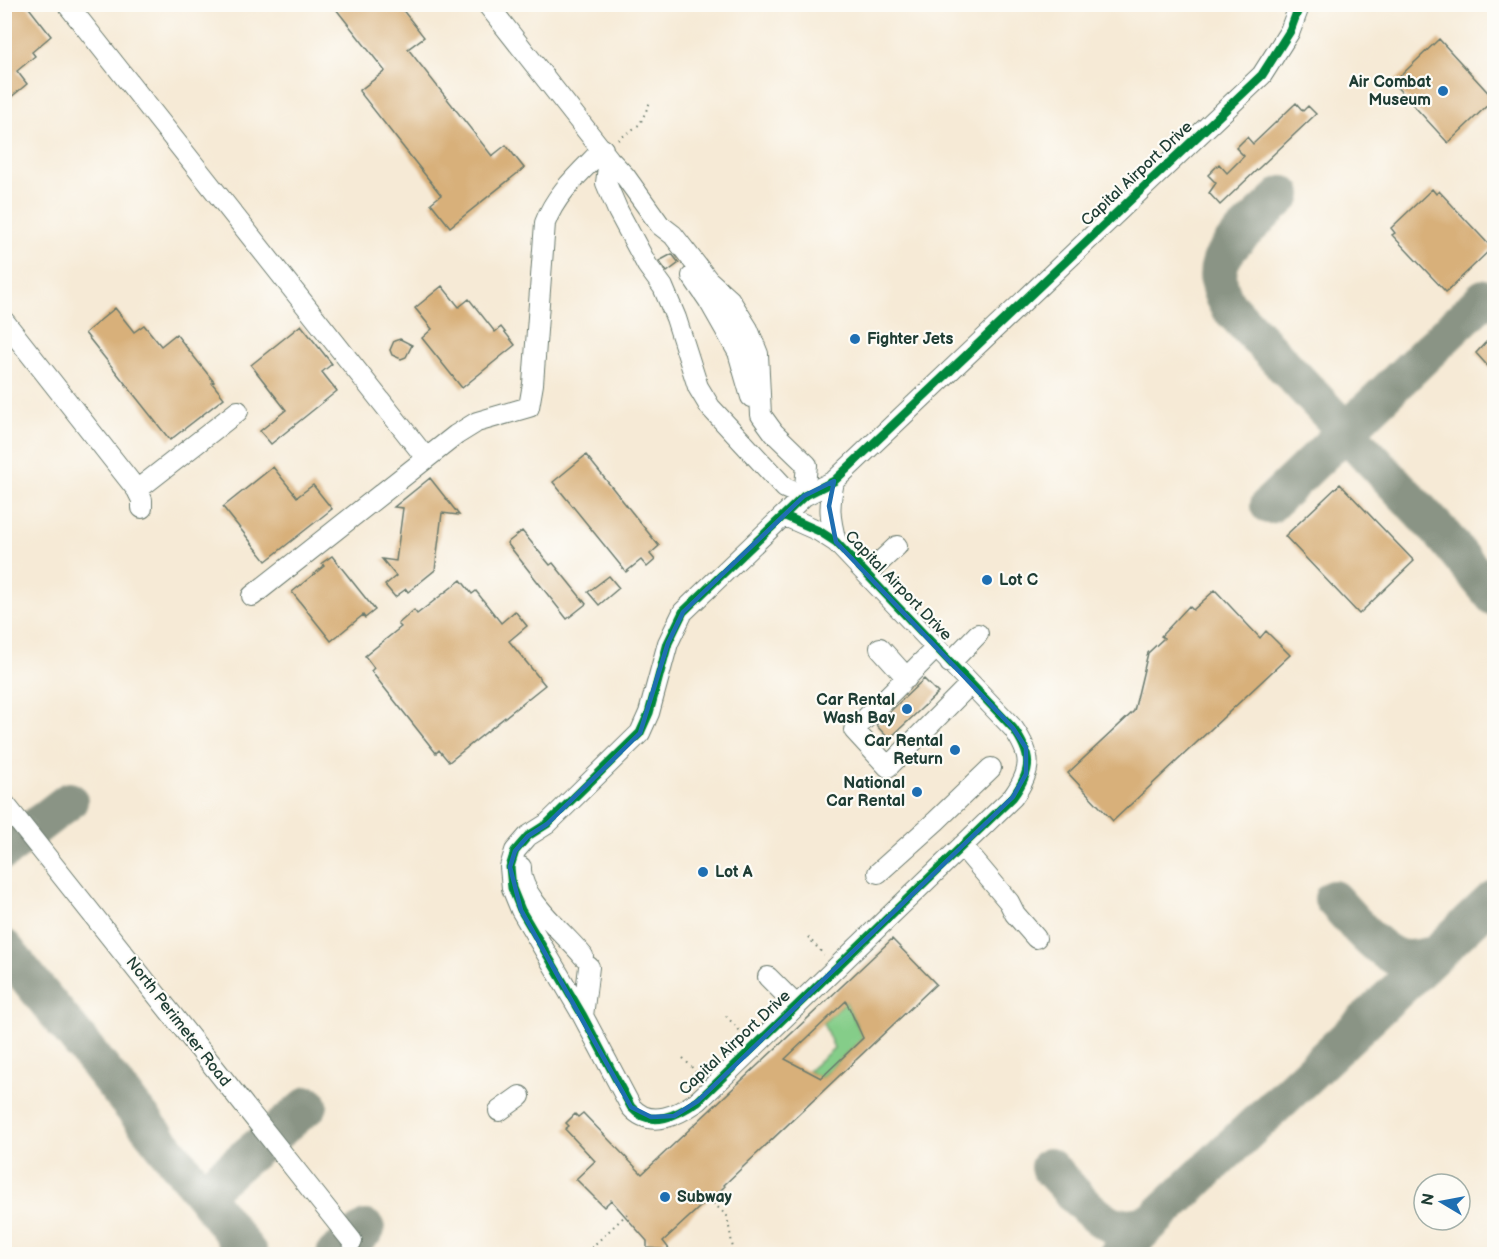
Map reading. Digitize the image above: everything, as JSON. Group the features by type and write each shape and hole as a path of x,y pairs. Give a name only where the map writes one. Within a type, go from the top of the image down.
{"street":[{"path":"67,4 426,458"},
{"path":"487,4 607,151 660,225 678,257 704,284 730,300 748,329 758,354 761,415 790,450 807,465 804,496 786,488 710,407 698,387 663,287 647,265 606,183 607,151"},
{"name":"Capital Airport Drive","path":"785,516 819,531 836,542 1013,728 1026,748 1028,762 1021,785 1013,797 698,1101 674,1116 662,1118 643,1115 632,1107 583,1016 521,910 512,888 510,867 515,851 528,836 547,824 640,733 649,713 668,643 683,612 804,496 834,481 1262,75 1290,31 1300,4"},
{"path":"252,596 456,435 477,422 529,407 533,384 544,223 558,197 607,151"},
{"path":"660,225 674,235 704,284"},
{"path":"672,308 674,289 681,283 687,281 704,284"},
{"path":"4,321 139,499 238,411"},
{"path":"768,469 774,454 790,450"},
{"name":"Capital Airport Drive","path":"834,481 829,506 836,542"},
{"path":"867,574 897,546"},
{"path":"950,663 978,634"},
{"path":"880,648 907,678"},
{"path":"936,648 854,730 888,766 970,684"},
{"path":"878,873 991,768"},
{"name":"North Perimeter Road","path":"4,803 352,1241"},
{"path":"547,824 524,856 521,874 532,898 586,962 583,1016"},
{"path":"962,846 1036,938"},
{"path":"768,977 797,1006"},
{"path":"499,1111 520,1096"}],"path":[{"path":"607,151 640,124 651,100"},
{"path":"808,937 826,957"},
{"path":"726,1016 745,1036"},
{"path":"683,1058 701,1077"},
{"path":"709,1198 727,1216 734,1254"},
{"path":"592,1254 592,1247 627,1214"}],"highlighted area":[{"path":"834,481 829,506 836,542 1013,728 1026,748 1026,774 1013,797 698,1101 674,1116 651,1117 631,1107 521,910 510,867 515,851 528,836 547,824 640,733 668,643 683,612 804,496"}],"green space":[{"path":"846,1001 863,1038 821,1078 808,1071 834,1048 823,1023"}],"building":[{"path":"11,4 26,4 51,36 32,52 35,56 17,71 27,84 4,103 4,10"},
{"path":"332,4 398,4 424,37 408,49 492,156 506,145 524,168 450,227 431,203 441,195 359,91 385,71"},
{"path":"1439,39 1494,99 1448,143 1393,83"},
{"path":"1296,103 1303,111 1308,106 1316,114 1220,205 1209,193 1216,183 1208,175 1219,164 1227,173 1244,156 1236,148 1247,137 1253,144"},
{"path":"1432,189 1436,194 1439,191 1492,248 1446,292 1392,235 1395,233 1391,228"},
{"path":"672,254 679,263 667,272 659,261"},
{"path":"442,286 459,307 469,299 495,332 501,327 515,345 462,388 422,338 432,329 415,308"},
{"path":"115,308 134,332 144,325 161,346 176,334 224,398 170,440 85,333"},
{"path":"301,325 332,364 322,372 337,391 271,444 260,431 286,410 251,365"},
{"path":"400,339 412,345 406,357 401,359 392,355 390,350 394,341"},
{"path":"1488,340 1494,347 1494,373 1476,353"},
{"path":"586,455 659,546 650,554 655,560 647,567 641,560 626,572 553,482"},
{"path":"273,467 297,497 313,485 332,509 266,561 223,507"},
{"path":"430,478 459,515 442,513 435,570 408,592 406,589 395,597 385,585 396,576 382,559 396,561 403,508 394,507"},
{"path":"1340,484 1414,561 1359,614 1285,536"},
{"path":"522,531 550,565 553,563 586,604 567,619 507,543"},
{"path":"332,556 375,610 365,618 363,615 331,641 292,592 324,566 322,563"},
{"path":"609,576 619,588 599,605 588,592"},
{"path":"461,580 472,594 476,591 501,623 515,611 527,626 509,641 545,685 449,762 439,750 436,753 371,671 374,668 365,656 401,627 398,624 414,610 417,614"},
{"path":"1215,590 1260,638 1266,631 1290,655 1113,821 1068,773 1134,711 1148,653 1164,638 1161,636 1189,606 1193,610"},
{"name":"Car Rental Wash Bay","path":"924,679 938,693 889,739 876,725"},
{"path":"892,939 936,984 714,1197 712,1196 663,1241 670,1250 647,1248 647,1241 611,1200 604,1207 576,1179 595,1161 565,1129 569,1126 566,1123 575,1114 578,1117 583,1113 642,1174","holes":["846,1001 863,1038 821,1078 785,1059"]}],"taxiway":[{"path":"1283,195 1231,245 1220,263 1219,282 1228,306 1442,534 1494,597"},
{"path":"1269,505 1484,298"},
{"path":"4,851 69,801"},
{"path":"1333,899 1364,933 1390,954 1408,959 1436,954"},
{"path":"1118,1254 1494,899"},
{"path":"4,948 249,1254"},
{"path":"202,1193 309,1105"},
{"path":"1049,1167 1094,1214 1103,1220 1122,1227 1132,1227 1153,1221"},
{"path":"335,1254 366,1229"}],"cycle path":[{"path":"785,516 819,531 836,542 1013,728 1027,754 1027,770 1013,797 698,1101 674,1115 665,1118 647,1118 631,1107 583,1016 521,910 512,888 510,867 515,851 528,836 547,824 640,733 649,713 668,643 683,612 804,496 834,481 1262,75 1290,31 1300,4"}],"place":[{"name":"Air Combat Museum","path":"1443,91"},
{"name":"Fighter Jets","path":"855,339"},
{"name":"Lot C","path":"987,580"},
{"name":"Car Rental Wash Bay","path":"907,709"},
{"name":"Car Rental Return","path":"955,750"},
{"name":"National Car Rental","path":"917,792"},
{"name":"Lot A","path":"703,872"},
{"name":"Subway","path":"665,1197"}]}
